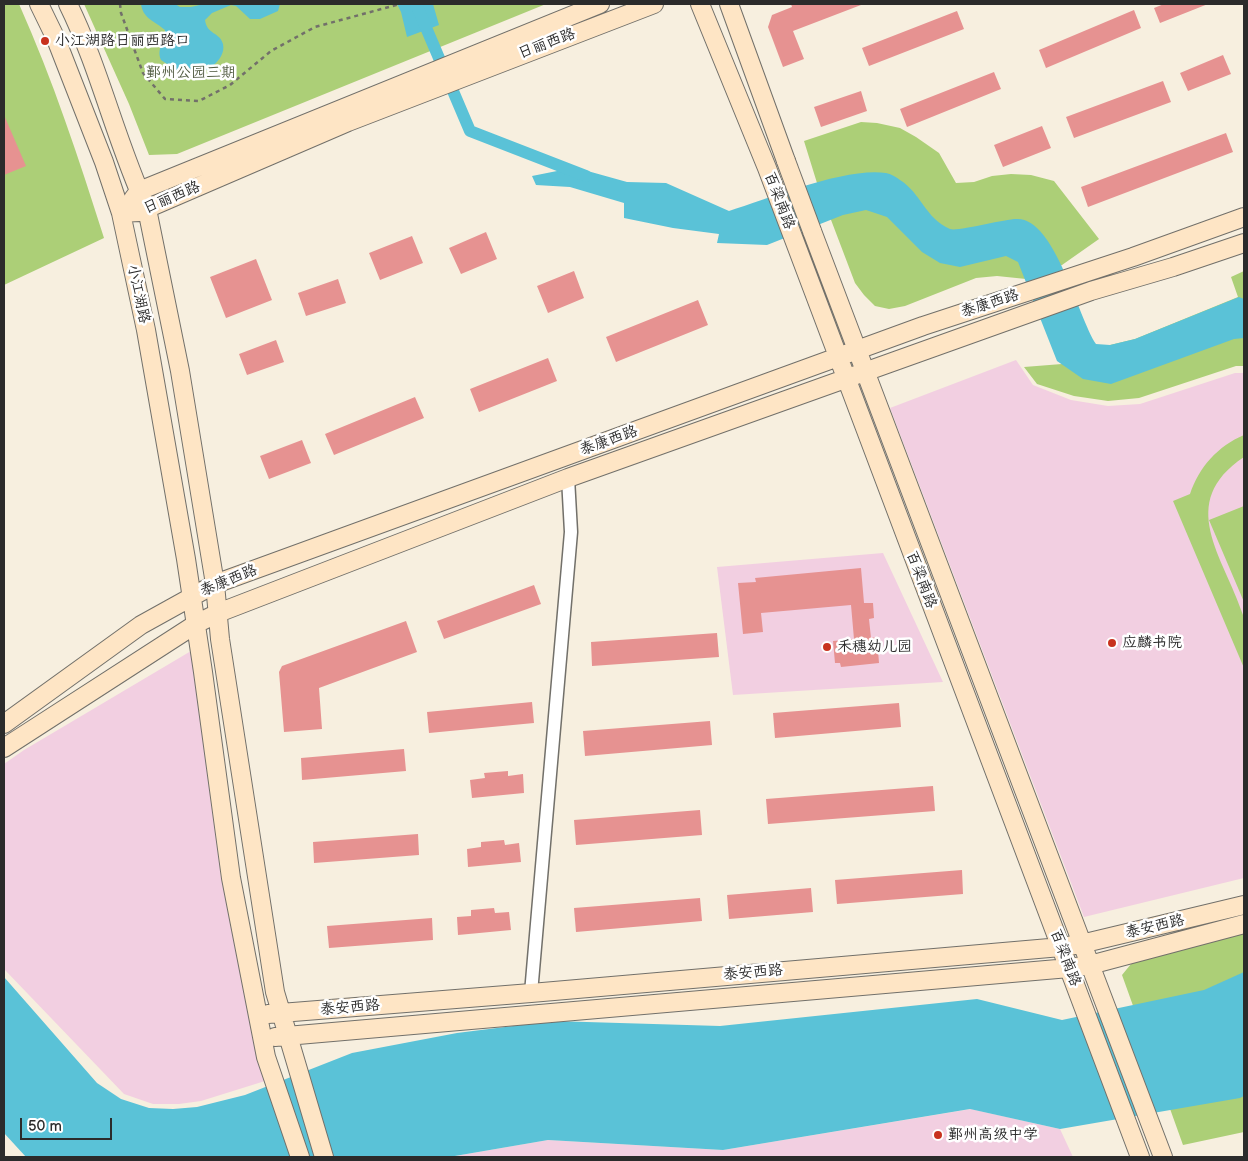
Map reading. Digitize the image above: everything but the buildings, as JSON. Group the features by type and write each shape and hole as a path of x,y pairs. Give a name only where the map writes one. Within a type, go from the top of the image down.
{"main road":[{"name":"小江湖路","path":"39,4 56,39 94,135 121,213 146,330 192,596 231,878 262,1038 272,1075 300,1157"},
{"name":"小江湖路","path":"68,4 80,28 147,209 180,371 275,992 286,1035 324,1157"},
{"name":"日丽西路","path":"121,213 139,191 600,4"},
{"name":"日丽西路","path":"121,213 139,212 147,209 348,122 654,4"},
{"name":"百梁南路","path":"700,4 767,168 1140,1157"},
{"name":"百梁南路","path":"728,4 857,351 1163,1157"},
{"name":"泰康西路","path":"4,724 141,625 214,584 923,326 1133,257 1244,217"},
{"name":"泰康西路","path":"4,748 196,624 218,613 568,478 1091,291 1173,267 1244,243"},
{"name":"泰安西路","path":"258,1014 532,993 1061,947 1081,944 1244,905"},
{"name":"泰安西路","path":"262,1038 1069,968 1090,965 1244,924"}],"street":[{"path":"532,993 571,532 568,478"}],"path":[{"path":"120,4 121,13 143,73 165,100 199,101 230,85 271,51 316,27 400,4"}],"shaded area":[{"name":"应麟书院","path":"1016,360 1033,385 1071,400 1108,406 1140,404 1235,373 1244,373 1244,878 1084,917 890,408"},
{"name":"禾穗幼儿园","path":"883,553 943,682 733,695 717,567"},
{"path":"191,651 221,877 248,1013 265,1081 201,1101 179,1104 153,1104 124,1094 4,969 4,764 24,750"},
{"name":"鄞州高级中学","path":"971,1109 1060,1129 1073,1157 449,1157 548,1140 723,1150"}],"green space":[{"path":"4,4 19,4 65,120 104,238 4,285"},
{"name":"鄞州公园三期","path":"84,4 546,4 177,154 149,155 129,104"},
{"path":"861,122 900,128 916,137 939,153 956,183 974,182 992,176 1011,174 1031,175 1054,181 1099,239 1062,265 1026,279 997,276 976,278 905,306 889,309 875,306 855,283 817,183 804,141"},
{"path":"1244,271 1244,366 1236,366 1139,398 1108,401 1074,396 1037,384 1024,367 1062,364 1110,345 1135,339 1238,297 1231,277"},
{"path":"1244,435 1244,457 1223,475 1212,493 1208,512 1210,532 1243,615 1245,633 1244,668 1173,501 1190,494 1204,466 1218,451"},
{"path":"1244,506 1244,602 1209,520"},
{"path":"1244,933 1244,1132 1183,1145 1122,975 1131,964 1147,958"}],"water":[{"path":"141,4 175,4 180,7 191,7 204,4 280,4 278,11 260,19 250,19 236,6 231,5 212,13 205,20 206,25 219,37 223,44 221,57 211,67 197,74 190,75 176,70 161,60 160,49 165,30 144,13"},
{"path":"397,4 433,4 439,25 407,37 401,12"},
{"path":"562,170 584,170 627,182 666,183 729,211 830,179 869,172 886,173 907,185 935,219 950,229 961,229 1017,219 1031,223 1043,234 1054,251 1096,344 1110,345 1135,339 1239,297 1244,299 1244,338 1234,339 1111,384 1083,379 1057,361 1018,262 1006,256 960,267 940,263 922,252 887,217 866,210 843,215 767,245 717,243 719,234 673,228 624,218 624,203 570,187 536,185 532,176"},
{"path":"1244,972 1244,1096 1060,1129 970,1109 723,1150 548,1140 449,1157 26,1157 4,1133 4,977 97,1083 121,1099 149,1108 173,1109 197,1107 245,1095 352,1053 457,1033 553,1021 720,1026 977,999 1062,1020 1204,990"}],"waterway":[{"path":"416,4 470,131 586,176"}],"place":[{"name":"小江湖路日丽西路口","path":"45,41"},
{"name":"应麟书院","path":"1112,643"},
{"name":"禾穗幼儿园","path":"827,647"},
{"name":"鄞州高级中学","path":"938,1135"}]}
